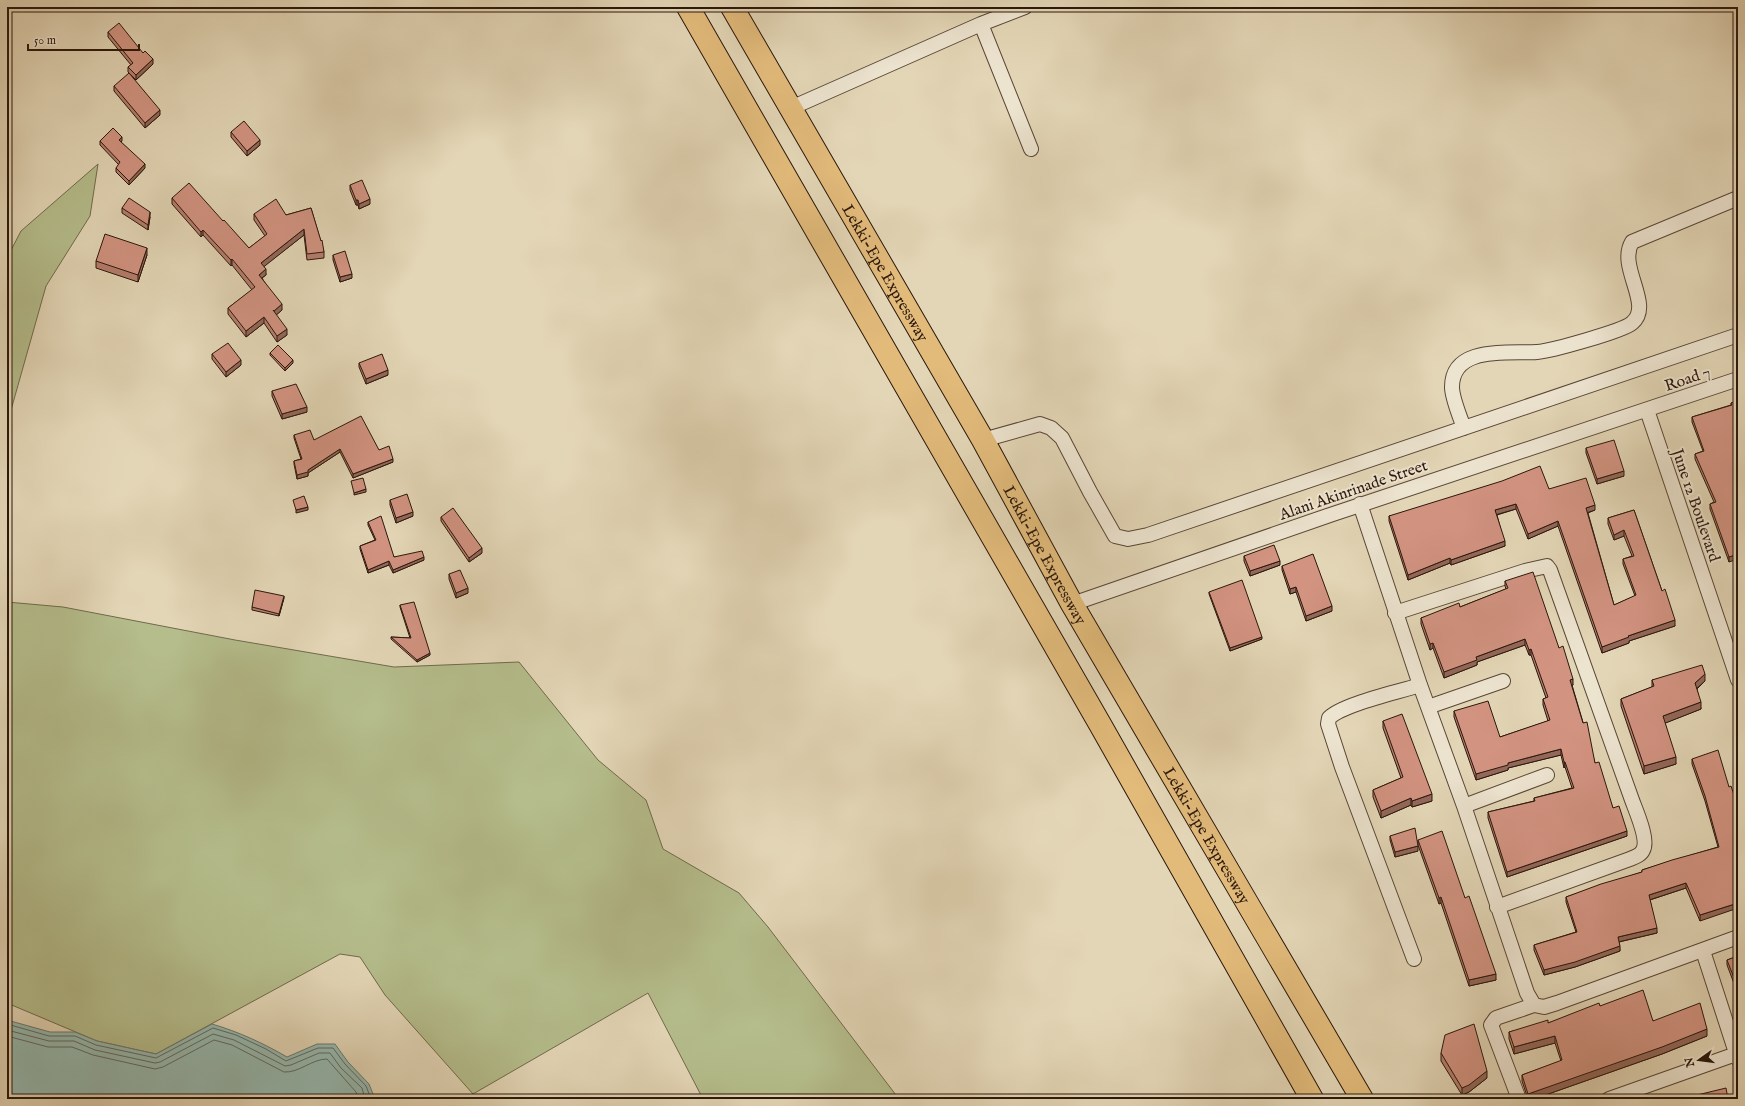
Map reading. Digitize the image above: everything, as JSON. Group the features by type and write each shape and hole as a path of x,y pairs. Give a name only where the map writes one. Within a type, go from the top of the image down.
{"highway":[{"path":"688,7 1097,719 1312,1099"},
{"name":"Lekki-Epe Expressway","path":"732,7 983,440 1072,604 1362,1099"}],"street":[{"path":"791,108 981,24 1025,7"},
{"path":"981,24 1031,149"},
{"path":"1464,428 1452,388 1457,368 1464,361 1479,355 1517,351 1538,352 1618,331 1632,324 1638,317 1640,310 1639,300 1630,273 1628,259 1629,247 1632,242 1738,198"},
{"path":"983,440 1040,424 1051,428 1062,438 1115,536 1128,539 1148,534 1738,335"},
{"name":"Road 7","path":"1647,410 1738,378"},
{"name":"Alani Akinrinade Street","path":"1072,604 1360,504 1647,410"},
{"name":"June 12 Boulevard","path":"1647,410 1738,680"},
{"path":"1360,504 1395,613 1464,806 1497,907 1527,993 1534,1005"},
{"path":"1395,613 1525,571 1547,566 1550,570 1635,808 1644,838 1644,849 1640,854 1630,859 1497,907"},
{"path":"1428,707 1503,681"},
{"path":"1414,959 1342,767 1328,724 1329,718 1332,714 1420,685"},
{"path":"1464,806 1547,775"},
{"path":"1519,1099 1491,1025 1496,1018 1534,1005 1544,1007 1738,937"},
{"path":"1609,1099 1638,1094 1737,1057 1704,950"}],"green space":[{"path":"98,164 90,216 46,286 11,410 7,417 7,258 21,231"},
{"path":"7,602 63,607 235,640 394,667 519,662 598,760 646,800 663,849 739,893 768,927 899,1099 703,1099 648,993 473,1094 385,995 360,957 340,954 156,1054 97,1041 7,1003"}],"water":[{"path":"7,1020 50,1032 75,1032 97,1041 156,1054 212,1024 251,1038 287,1057 317,1044 335,1044 348,1062 369,1084 375,1099 7,1099"}],"building":[{"path":"119,23 143,53 145,51 153,59 136,75 128,67 133,63 108,32"},
{"path":"129,73 160,110 145,123 114,86"},
{"path":"244,121 260,140 247,151 231,132"},
{"path":"113,128 122,137 119,140 145,164 129,181 116,168 120,162 100,141"},
{"path":"362,180 370,199 359,204 350,185"},
{"path":"189,183 249,248 267,234 254,214 276,199 286,215 311,208 321,241 322,240 324,252 307,254 304,229 261,263 266,269 259,275 282,304 274,311 273,310 287,329 277,336 264,317 246,331 228,308 255,287 232,259 231,260 203,230 201,232 172,198"},
{"path":"129,198 150,212 148,225 122,208"},
{"path":"105,234 147,248 138,275 96,261"},
{"path":"345,251 352,274 340,277 333,255"},
{"path":"228,343 241,360 226,372 212,354"},
{"path":"278,345 293,360 285,368 270,353"},
{"path":"382,354 388,370 366,379 359,363"},
{"path":"296,384 307,407 282,414 272,391"},
{"path":"1738,401 1738,554 1729,557 1710,504 1716,502 1695,454 1704,451 1692,417 1732,405 1731,403"},
{"path":"361,416 379,450 389,446 393,459 353,474 340,449 308,470 308,472 297,475 294,461 302,459 294,435 310,430 314,440"},
{"path":"1614,440 1624,471 1597,479 1586,448"},
{"path":"1540,466 1549,489 1586,478 1595,505 1586,508 1614,605 1636,595 1623,559 1634,556 1624,530 1614,535 1608,518 1634,510 1662,591 1665,589 1675,620 1628,636 1629,637 1602,647 1558,521 1528,534 1516,504 1495,510 1505,541 1451,560 1450,558 1408,575 1389,516 1502,481"},
{"path":"363,478 366,489 354,493 351,481"},
{"path":"407,494 413,512 396,518 390,500"},
{"path":"304,496 308,507 296,510 293,500"},
{"path":"453,508 482,548 469,558 441,517"},
{"path":"381,516 394,557 422,551 424,557 393,570 389,561 368,570 360,546 376,540 368,522"},
{"path":"1274,545 1280,561 1250,571 1244,556"},
{"path":"1313,554 1332,606 1306,616 1296,587 1290,589 1282,566"},
{"path":"460,570 468,588 456,593 449,574"},
{"path":"1533,572 1559,648 1563,646 1573,679 1570,680 1583,723 1587,722 1595,763 1599,762 1613,808 1619,806 1627,831 1507,872 1488,812 1535,801 1534,798 1574,788 1564,762 1561,749 1508,763 1508,765 1476,774 1454,711 1488,701 1500,737 1550,720 1543,699 1548,697 1531,649 1529,650 1525,639 1476,657 1477,660 1444,672 1433,643 1430,644 1421,618 1459,603 1460,607 1508,588 1505,581"},
{"path":"1242,580 1262,637 1230,648 1209,592"},
{"path":"255,590 284,596 279,614 252,607"},
{"path":"414,602 430,653 417,660 391,637 411,638 400,605"},
{"path":"1702,665 1705,674 1695,683 1701,702 1663,716 1676,757 1644,766 1621,699 1654,686 1652,680"},
{"path":"1402,714 1432,794 1412,801 1411,798 1381,811 1373,790 1403,777 1383,721"},
{"path":"1718,750 1729,787 1731,786 1738,807 1738,903 1700,915 1686,883 1649,895 1657,928 1618,937 1620,946 1575,962 1544,970 1534,945 1577,932 1566,897 1601,884 1642,872 1642,870 1672,860 1719,847 1705,796 1692,759"},
{"path":"1415,828 1418,846 1395,852 1390,836"},
{"path":"1442,831 1465,898 1469,896 1496,974 1469,980 1441,897 1439,898 1418,840"},
{"path":"1738,956 1738,988 1727,960"},
{"path":"1643,990 1653,1021 1700,1003 1707,1029 1662,1047 1528,1094 1522,1075 1562,1060 1555,1036 1514,1047 1509,1032 1548,1020 1548,1023 1599,1003 1600,1006"},
{"path":"1474,1024 1487,1071 1469,1085 1462,1088 1441,1053 1445,1035"},
{"path":"1726,1088 1728,1099 1663,1099 1688,1095 1689,1097"}]}
